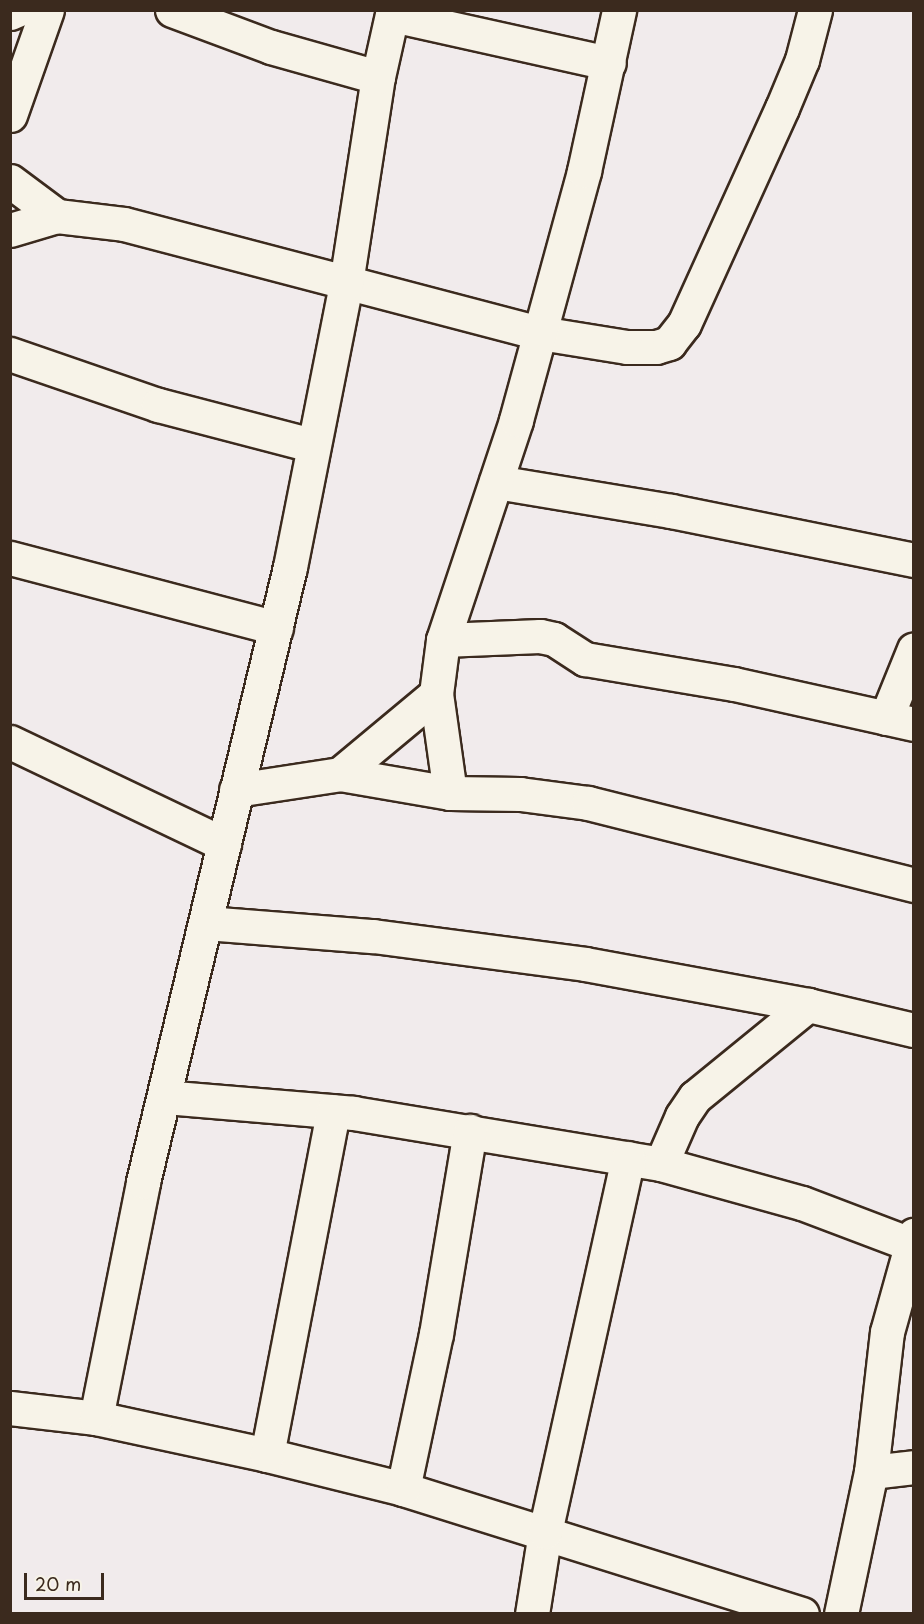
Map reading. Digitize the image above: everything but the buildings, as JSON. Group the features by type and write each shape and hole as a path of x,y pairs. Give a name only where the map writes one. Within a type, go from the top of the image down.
{"street":[{"path":"10,13 17,10"},
{"path":"10,115 47,10"},
{"path":"172,10 271,47 378,77"},
{"path":"450,793 436,694 443,640 496,482 540,333 609,63 619,10"},
{"path":"10,230 57,216 124,224 540,333 627,347 656,347 669,343 679,333 782,108 802,60 815,10"},
{"path":"96,1418 164,1097 276,628 346,283 378,77 393,13 609,63"},
{"path":"10,181 57,216"},
{"path":"10,354 158,405 312,445"},
{"path":"496,482 671,511 914,560"},
{"path":"10,558 276,628"},
{"path":"443,640 540,636 554,639 585,659 734,684 900,721 914,649"},
{"path":"340,774 436,694"},
{"path":"10,742 224,844"},
{"path":"236,790 340,774 450,793 520,794 588,803 914,885"},
{"path":"206,923 373,936 585,964 808,1005 914,1030"},
{"path":"661,1164 682,1116 695,1097 808,1005"},
{"path":"164,1097 333,1112 470,1131 661,1164 802,1203 912,1240 886,1332 872,1472 841,1614"},
{"path":"267,1455 333,1112"},
{"path":"403,1489 436,1334 470,1131"},
{"path":"532,1614 545,1532 628,1158"},
{"path":"10,1408 96,1418 267,1455 403,1489 545,1532 728,1601 802,1614"},
{"path":"872,1472 914,1467"}]}
